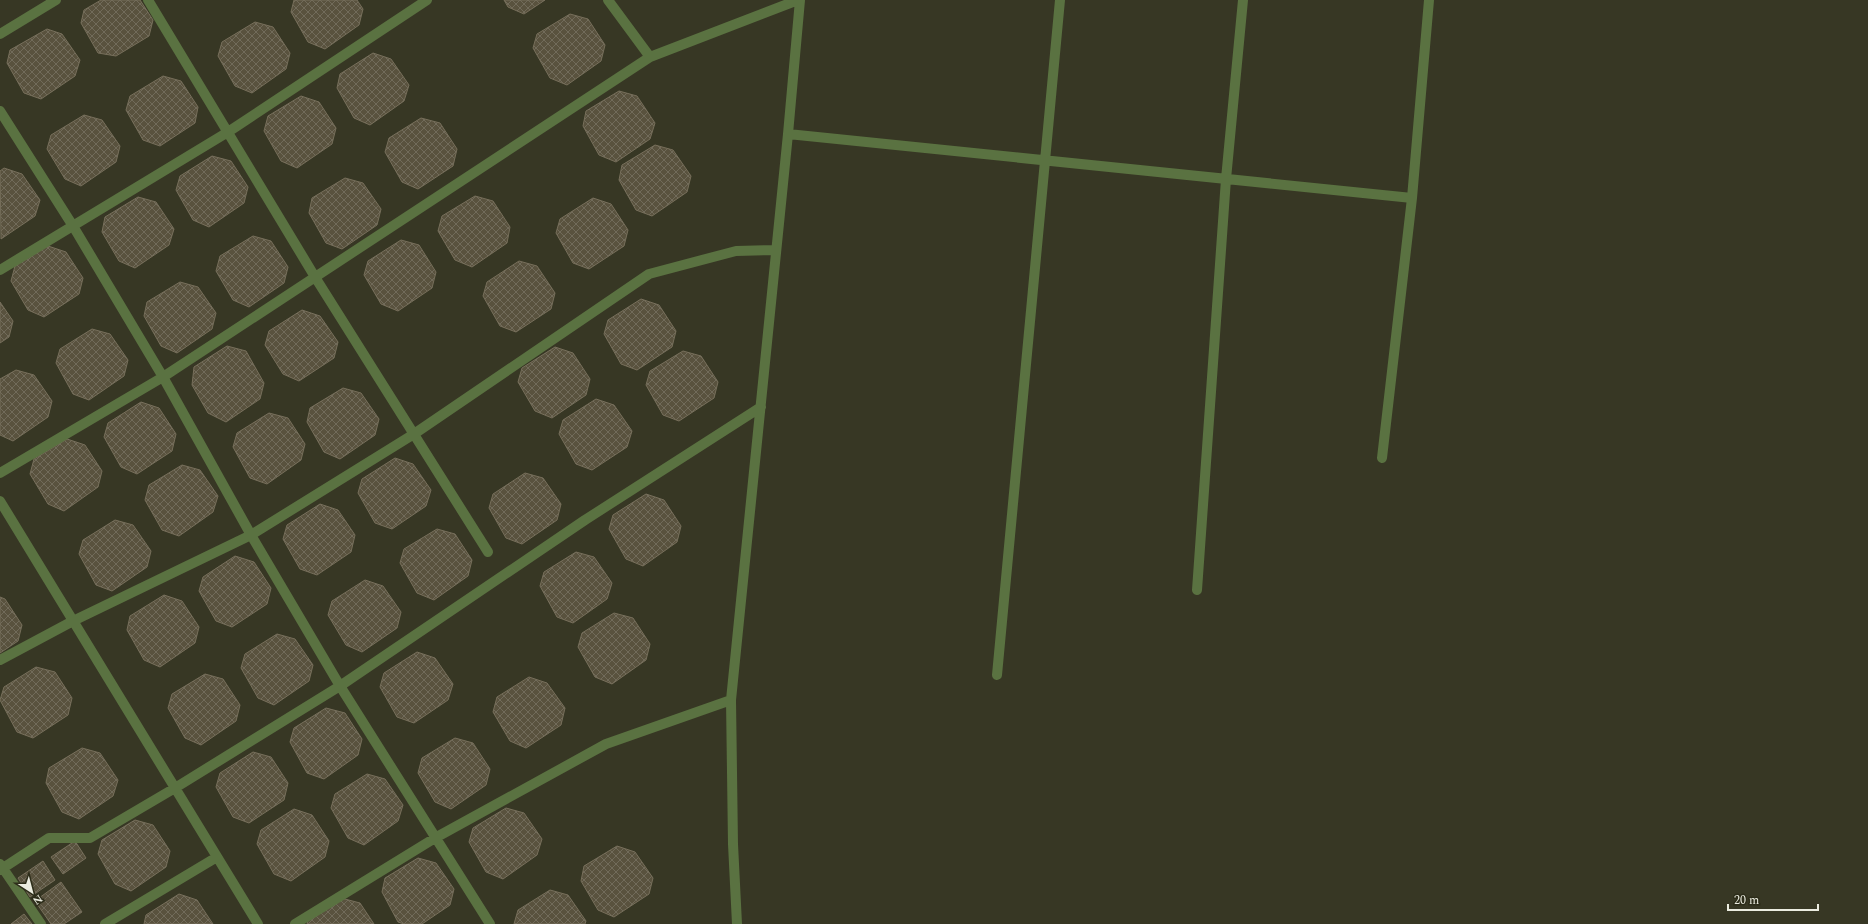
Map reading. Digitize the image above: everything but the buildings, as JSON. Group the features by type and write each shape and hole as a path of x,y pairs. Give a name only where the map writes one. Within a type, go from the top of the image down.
{"street":[{"path":"0,34 56,0"},
{"path":"148,0 314,277 488,552"},
{"path":"0,270 228,132 427,0"},
{"path":"608,0 650,57"},
{"path":"0,473 163,377 650,57 799,0 788,134 730,700 733,844 737,924"},
{"path":"997,675 1060,0"},
{"path":"1197,590 1226,179 1243,0"},
{"path":"1382,458 1412,198 1429,0"},
{"path":"0,111 73,226 163,377 251,535 340,686 490,924"},
{"path":"788,134 1412,198"},
{"path":"0,660 73,621 251,535 414,434 649,274 736,251 775,250"},
{"path":"41,924 1,868 49,838 90,838 175,788 340,686 578,524 761,407"},
{"path":"0,501 258,924"},
{"path":"295,924 435,838 606,744 730,700"},
{"path":"105,924 218,857"}]}
